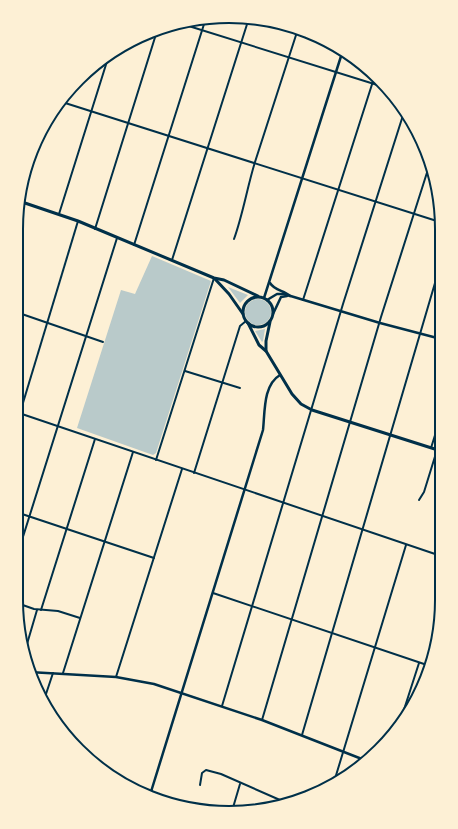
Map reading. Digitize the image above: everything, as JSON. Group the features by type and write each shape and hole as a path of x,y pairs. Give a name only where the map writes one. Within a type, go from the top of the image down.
{"main road":[{"path":"25,203 78,221 214,278 224,280 266,299 272,306 273,314 267,334 266,351"},
{"path":"214,278 243,314 259,345 266,351 296,400 312,410 435,449"},
{"path":"243,314 243,308 247,301 258,296"},
{"path":"247,322 258,327 265,325 271,320"}],"street":[{"path":"172,260 247,24"},
{"path":"134,245 204,25"},
{"path":"191,27 336,71 377,85"},
{"path":"234,239 247,198 249,182 255,162 296,34"},
{"path":"96,229 155,37"},
{"path":"266,299 269,283 341,57"},
{"path":"59,214 106,65"},
{"path":"303,300 373,81"},
{"path":"66,104 303,177 435,220"},
{"path":"222,706 402,118"},
{"path":"262,720 380,323 427,173"},
{"path":"23,404 78,221"},
{"path":"23,536 117,238"},
{"path":"156,460 214,278"},
{"path":"269,283 273,288 286,292 292,297"},
{"path":"301,736 435,283"},
{"path":"266,299 280,294 435,338"},
{"path":"273,314 281,297 287,296"},
{"path":"23,314 103,342"},
{"path":"194,473 240,326 247,322"},
{"path":"185,371 240,388"},
{"path":"151,791 263,430 268,393 272,382 280,376"},
{"path":"23,415 58,425 182,469 284,502 435,554"},
{"path":"431,448 435,435"},
{"path":"41,610 96,439"},
{"path":"62,673 133,452"},
{"path":"419,500 424,492 435,456"},
{"path":"116,677 182,469"},
{"path":"23,514 154,558"},
{"path":"336,775 406,545"},
{"path":"213,593 424,664"},
{"path":"23,605 38,610 58,611 80,618"},
{"path":"28,642 38,610"},
{"path":"405,706 419,663"},
{"path":"36,672 116,677 154,684 262,720 360,758"},
{"path":"46,694 53,673"},
{"path":"200,785 202,773 206,770 221,774 240,784 279,800"},
{"path":"233,806 240,784"}],"shaded area":[{"path":"152,256 211,281 156,453 153,455 77,428 121,290 135,294"},
{"path":"228,287 248,295 240,303"},
{"path":"258,299 267,303 271,312 267,321 258,325 249,321 245,312 249,303"},
{"path":"265,329 263,341 262,342 255,331"}]}
